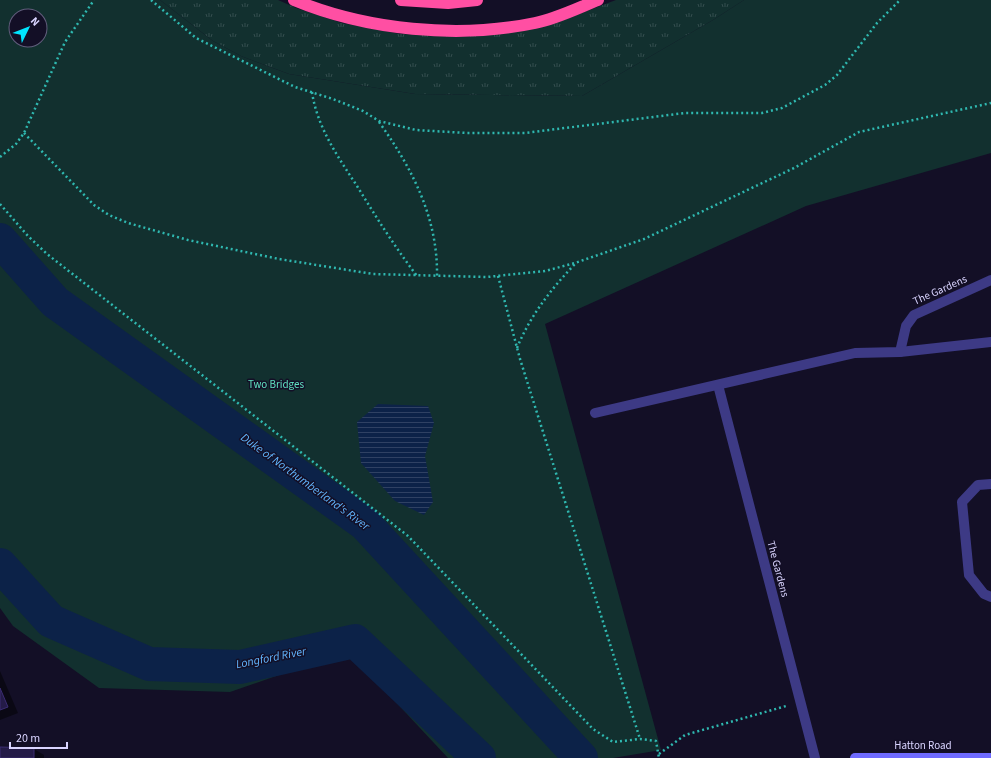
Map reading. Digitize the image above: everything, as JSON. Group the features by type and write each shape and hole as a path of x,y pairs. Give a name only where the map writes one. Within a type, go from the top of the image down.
{"highway":[{"path":"294,0 314,8 352,19 447,31 498,30 537,23 598,0"},
{"path":"401,0 448,2 477,0"}],"street":[{"name":"The Gardens","path":"900,352 906,326 914,315 991,280"},
{"path":"595,412 855,353 900,352 991,342"},
{"name":"The Gardens","path":"718,385 815,758"},
{"path":"991,484 978,485 962,502 969,575 984,594 991,597"},
{"name":"Hatton Road","path":"855,758 991,758"}],"path":[{"path":"0,157 16,144 24,133 65,42 94,0"},
{"path":"151,0 196,38 295,87 333,99 363,111 379,121 436,132 525,133 685,113 762,113 782,108 825,85 855,54 877,23 900,0"},
{"path":"312,92 314,109 338,157 378,220 417,276"},
{"path":"24,133 94,205 109,215 128,223 188,240 279,259 373,274 417,276 498,276 545,271 575,263 644,239 794,168 859,132 991,103"},
{"path":"379,121 395,144 420,191 432,224 437,255 437,276"},
{"path":"0,204 28,236 47,254 408,536 593,729 613,742 640,739 656,741 659,758"},
{"path":"517,348 530,320 558,281 575,263"},
{"path":"498,276 517,348 640,739"},
{"path":"659,754 685,735 800,701"}],"green space":[{"name":"Two Bridges","path":"0,0 160,0 213,41 241,56 289,74 415,94 582,96 713,20 744,0 991,0 991,153 806,206 545,324 661,750 613,758 448,758 348,651 230,692 99,688 13,626 0,608"},
{"path":"160,0 278,0 296,8 342,23 400,34 435,35 558,22 616,0 744,0 713,20 582,96 415,94 289,74 241,56 213,41"}],"water":[{"path":"378,404 428,406 434,423 425,456 433,502 424,515 395,501 361,463 357,422"}],"building":[{"path":"0,688 8,707 0,710"},
{"path":"0,747 34,748 34,758 0,758"}],"waterway":[{"name":"Duke of Northumberland's River","path":"0,240 55,302 365,524 581,758"},
{"name":"Longford River","path":"0,565 51,621 149,664 240,667 355,641 479,758"}]}
